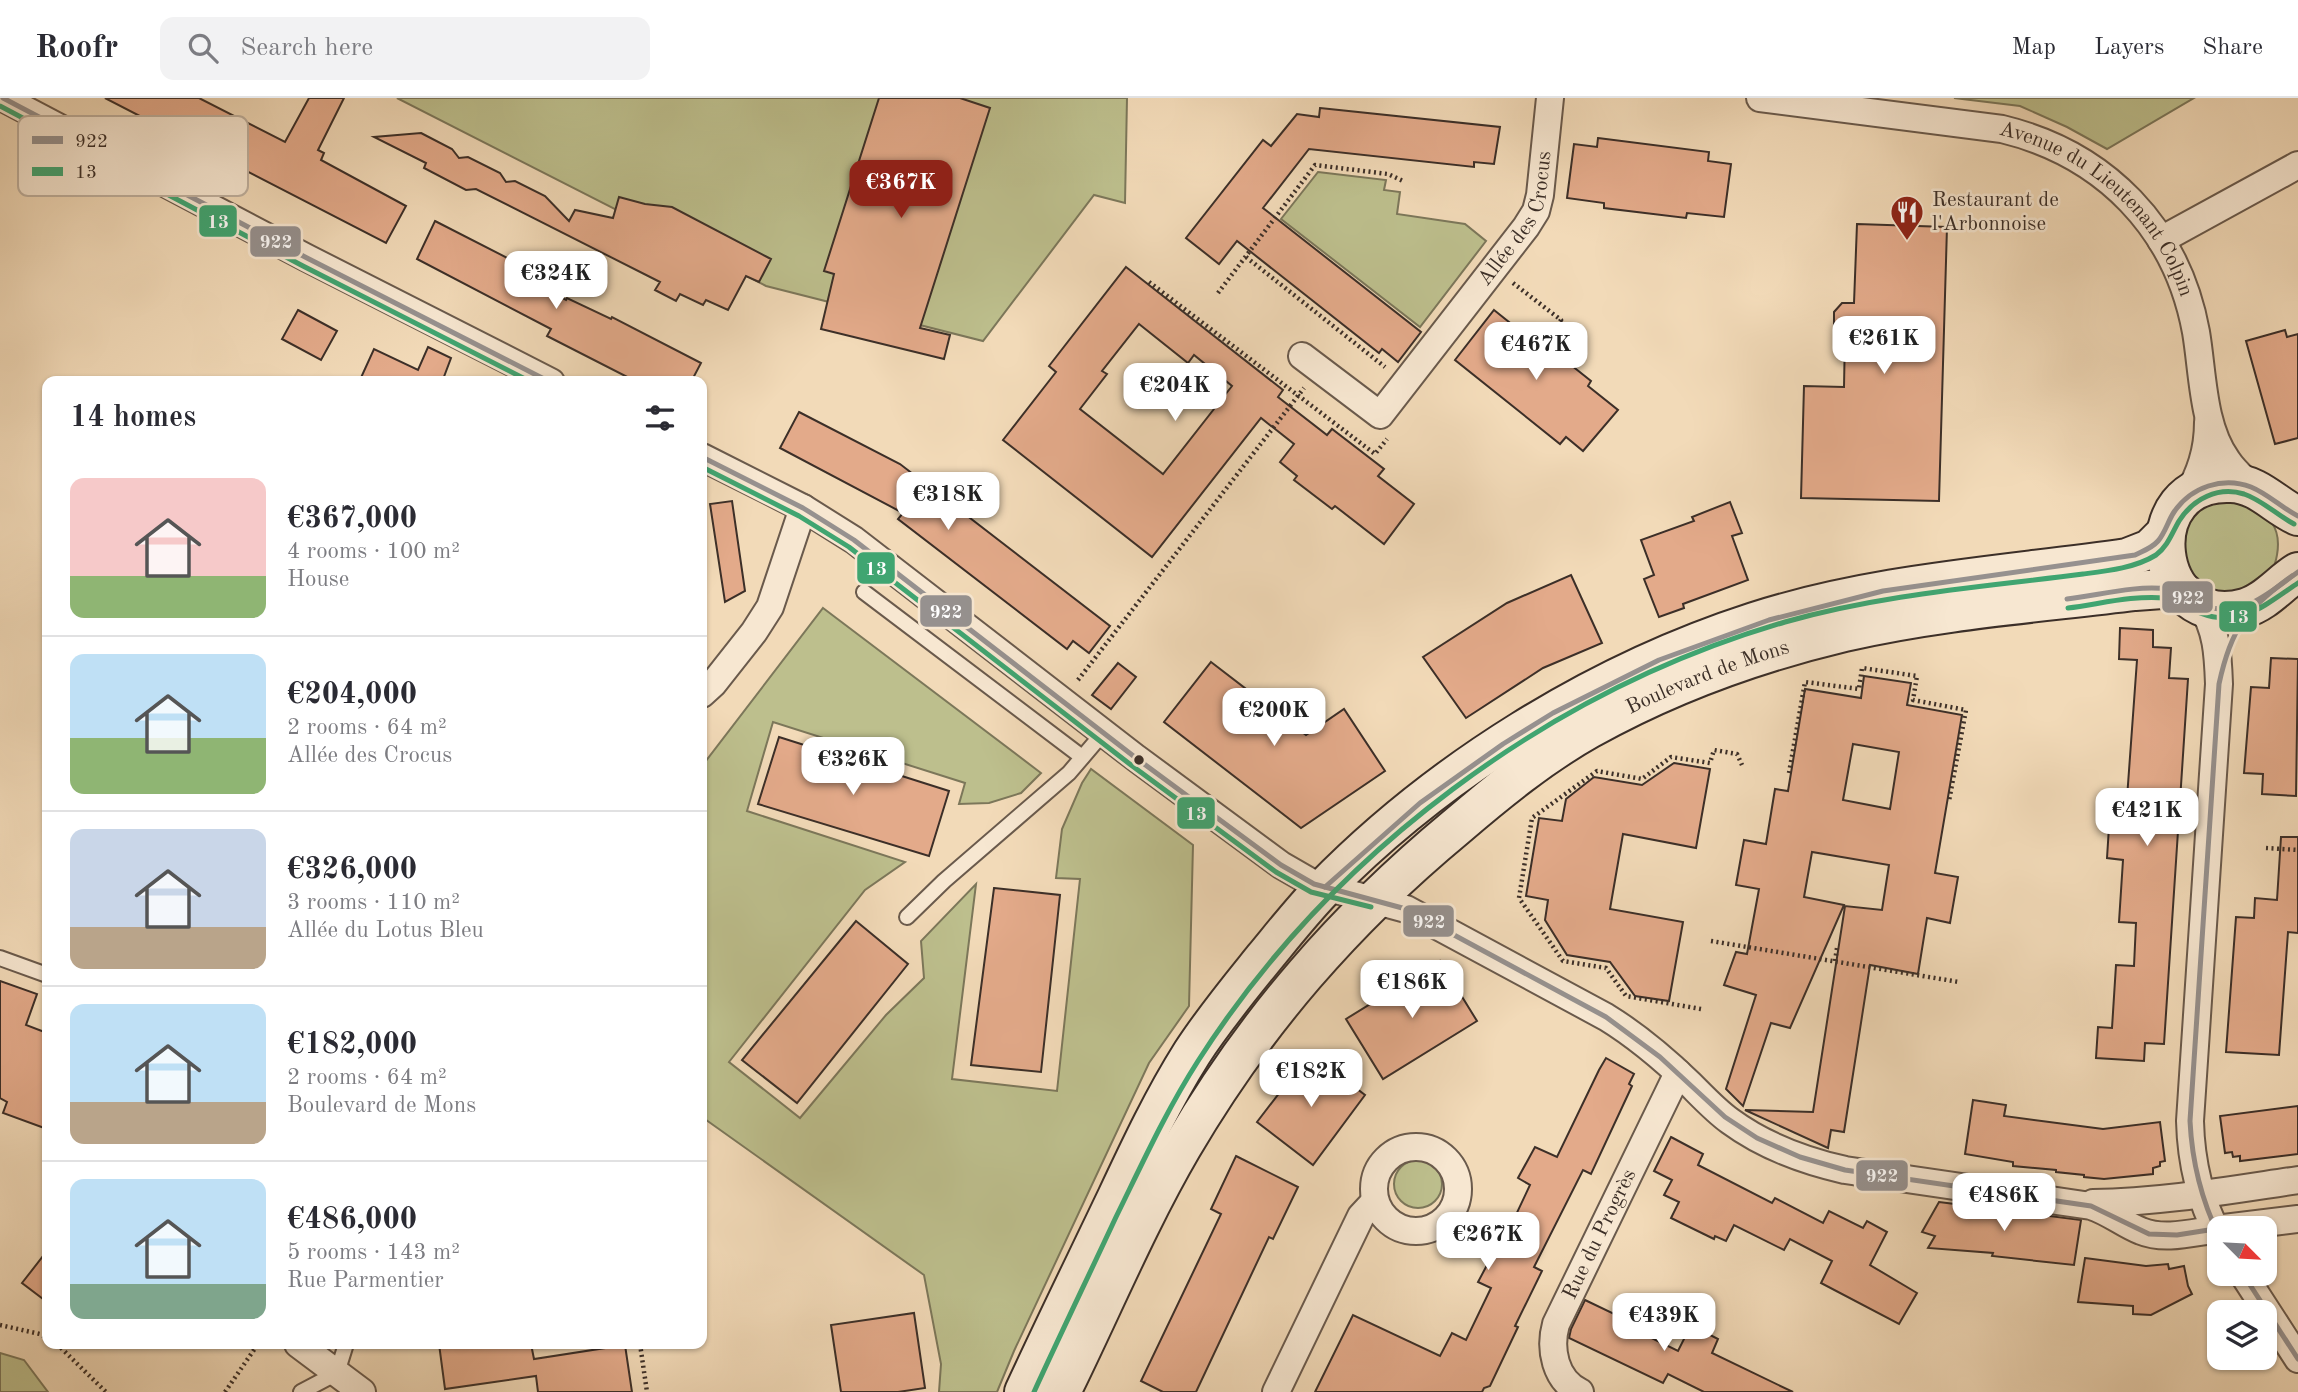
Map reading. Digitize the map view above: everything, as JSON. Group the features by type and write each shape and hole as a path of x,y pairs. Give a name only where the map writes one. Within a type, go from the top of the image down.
{"main road":[{"path":"2185,499 2212,485 2233,483 2274,501 2288,524 2292,545 2289,566 2275,589"},
{"name":"Boulevard de Mons","path":"1024,1392 1168,1093 1217,1018 1325,887 1399,821 1465,769 1550,715 1620,677 1754,622 1885,590 2127,558 2150,549 2165,534 2174,512 2185,499"},
{"path":"2165,534 2164,553 2169,570 2192,598"},
{"name":"Boulevard de Mons","path":"1061,1392 1161,1186 1210,1102 1292,988 1373,899 1472,813 1559,747 1612,717 1678,686 1783,649 1880,624 2151,589 2192,598 2227,610 2275,589"}],"street":[{"path":"3,98 37,116"},
{"name":"Allée des Crocus","path":"1311,363 1380,415 1527,227 1536,211 1550,98"},
{"name":"Avenue du Lieutenant Colpin","path":"1760,98 1982,125 2039,139 2078,158 2112,183 2144,215 2161,240 2188,297 2208,410 2219,446 2227,461 2274,501"},
{"path":"2161,240 2298,165"},
{"path":"189,196 539,376"},
{"name":"Avenue du Lieutenant Colpin","path":"2185,499 2203,461 2208,439 2208,410"},
{"path":"707,460 803,508 853,540 1299,877 1325,887 1406,909 1606,1017 1631,1032 1728,1120 1751,1135 1820,1164 1897,1178 2078,1203 2104,1210 2138,1230 2153,1235 2207,1232"},
{"path":"707,689 771,607 803,508"},
{"path":"2218,684 2235,627 2275,589"},
{"path":"2192,598 2209,620 2216,642 2218,684 2190,1121 2194,1168 2200,1195 2211,1216"},
{"name":"Rue du Progrès","path":"1580,1392 1566,1383 1560,1375 1552,1348 1556,1324 1678,1073"},
{"path":"2078,1203 2137,1202 2298,1180"},
{"path":"1276,1392 1361,1216 1375,1201"},
{"path":"2277,1222 2298,1219"},
{"path":"2251,1286 2298,1359"},
{"path":"305,1349 362,1392"}],"lane":[{"path":"864,592 1082,757"},
{"path":"907,917 944,881 1069,773 1104,732"},
{"path":"0,958 42,973"},
{"path":"301,1392 337,1373 344,1349"}],"path":[{"path":"1218,293 1315,165 1388,174 1403,181"},
{"path":"1246,257 1405,382"},
{"path":"1510,280 1560,320 1549,337 1585,365"},
{"path":"1149,282 1375,454 1392,433"},
{"path":"1063,700 1298,397 1311,363"},
{"path":"1789,773 1805,682 1859,689 1862,668 1917,676 1913,700 1966,710 1949,801"},
{"path":"1701,1009 1626,996 1606,968 1563,961 1519,898 1532,818 1597,771 1642,779 1671,757 1710,763 1714,750 1737,754 1742,765"},
{"path":"2266,848 2298,850"},
{"path":"1711,941 1959,982"},
{"path":"1835,961 1836,948"},
{"path":"0,1325 42,1335"},
{"path":"62,1349 106,1392"},
{"path":"225,1392 255,1349"},
{"path":"641,1349 647,1392"}],"green space":[{"path":"397,98 1127,98 1125,203 1094,195 983,341 766,286"},
{"path":"1954,98 2194,98 2107,149 2020,106"},
{"path":"1318,172 1386,180 1384,190 1400,192 1397,214 1465,224 1486,241 1420,327 1281,219"},
{"path":"2231,497 2259,512 2272,523 2278,546 2275,563 2267,578 2253,587 2225,596 2190,578 2181,532 2207,502"},
{"path":"823,608 1041,773 1021,793 989,803 959,804 965,783 773,722 747,811 905,862 865,890 729,1062 800,1118 886,1015 924,978 921,941 976,884 952,1079 1057,1091 1080,879 1056,878 1062,829 1091,769 1193,845 1189,1006 1149,1063 997,1392 939,1392 941,1364 924,1275 707,1121 707,759"},
{"path":"1418,1160 1435,1167 1442,1184 1435,1201 1418,1208 1401,1201 1394,1184 1401,1167"},
{"path":"0,1353 24,1360 48,1392 0,1392"}],"building":[{"path":"105,98 199,98 234,116 140,116"},
{"path":"309,98 344,98 318,150 324,153 321,160 406,206 386,243 248,172 248,123 285,142"},
{"path":"879,98 960,98 990,108 920,328 950,335 944,359 821,329 834,274 824,271"},
{"path":"1320,108 1500,127 1494,164 1474,162 1474,167 1309,149 1263,208 1421,332 1398,362 1382,349 1379,353 1237,241 1219,264 1186,238 1263,140 1271,146 1297,114 1319,117"},
{"path":"421,133 452,149 459,158 468,157 500,173 506,182 515,181 545,196 569,221 575,210 613,218 619,197 672,207 771,259 759,282 746,276 728,310 706,300 703,305 680,294 676,301 655,290 660,282 476,189 466,190 424,168 426,163 374,137"},
{"path":"1598,138 1709,152 1708,161 1731,164 1724,217 1687,213 1686,218 1604,208 1604,203 1567,198 1574,144 1597,147"},
{"path":"435,221 523,266 518,275 566,300 567,298 611,319 612,317 701,363 694,376 625,376 547,336 551,329 417,259"},
{"path":"1857,224 1947,227 1939,501 1801,498 1804,386 1844,387 1845,334 1834,334 1834,312 1842,303 1854,303"},
{"path":"1126,267 1283,390 1278,397 1327,435 1332,429 1384,469 1378,476 1414,504 1384,544 1335,506 1332,509 1294,480 1297,476 1280,462 1294,444 1261,418 1152,557 1003,440 1056,372 1049,366","holes":["1139,324 1188,363 1194,355 1232,386 1163,474 1080,409 1107,374 1102,371"]},
{"path":"298,310 337,331 321,360 282,339"},
{"path":"1494,310 1524,334 1527,330 1591,381 1588,386 1618,410 1583,451 1566,437 1560,444 1455,360"},
{"path":"2285,330 2287,337 2298,334 2298,438 2275,444 2246,341"},
{"path":"428,347 451,358 444,376 362,376 374,349 418,370"},
{"path":"799,412 900,464 1110,626 1089,653 1073,641 1067,649 898,519 903,513 780,448"},
{"path":"732,501 745,591 725,602 710,504"},
{"path":"1730,502 1742,533 1732,536 1748,580 1683,604 1684,608 1659,617 1644,579 1654,575 1641,540 1694,521 1692,517"},
{"path":"1571,575 1602,643 1543,668 1466,718 1423,657 1507,603"},
{"path":"2120,628 2153,630 2153,647 2171,648 2169,678 2188,679 2164,1044 2145,1043 2144,1061 2096,1058 2098,1027 2112,1028 2116,965 2134,966 2136,923 2119,922 2123,860 2107,858 2110,811 2126,812 2137,660 2119,659"},
{"path":"2271,658 2298,659 2296,796 2262,794 2263,774 2244,773 2251,687 2269,688"},
{"path":"1211,662 1306,735 1344,709 1385,771 1301,828 1164,722"},
{"path":"1118,663 1136,677 1111,709 1092,695"},
{"path":"1864,676 1911,683 1907,705 1962,715 1935,873 1958,877 1950,923 1927,918 1918,974 1870,965 1844,1132 1831,1130 1828,1148 1745,1110 1813,1112 1845,906 1882,910 1889,865 1812,852 1804,897 1844,905 1790,1028 1771,1023 1743,1106 1726,1089 1756,995 1724,985 1736,952 1747,954 1759,889 1736,885 1744,840 1766,844 1775,789 1788,791 1805,689 1861,698","holes":["1853,744 1899,752 1890,809 1843,800"]},
{"path":"779,737 949,791 929,856 758,804"},
{"path":"1674,763 1710,769 1696,848 1623,834 1610,909 1683,922 1669,1001 1635,996 1610,962 1567,955 1545,920 1548,900 1526,896 1539,818 1562,821 1566,799 1594,777 1642,785"},
{"path":"2281,837 2298,837 2298,933 2288,932 2279,1055 2226,1052 2236,917 2254,918 2255,898 2277,900"},
{"path":"994,888 1060,895 1041,1072 971,1065"},
{"path":"856,921 908,964 797,1103 742,1060"},
{"path":"1440,961 1477,1021 1383,1079 1346,1019"},
{"path":"0,981 37,994 26,1025 42,1031 42,1127 3,1113 7,1102 0,1098"},
{"path":"1310,1053 1365,1095 1313,1165 1257,1122"},
{"path":"1606,1058 1634,1074 1629,1084 1632,1086 1591,1174 1583,1170 1534,1267 1542,1271 1490,1386 1482,1392 1315,1392 1353,1315 1440,1356 1452,1333 1466,1340 1491,1288 1478,1282 1503,1235 1506,1236 1530,1185 1518,1178 1535,1147 1557,1157"},
{"path":"1973,1100 2006,1105 2004,1116 2103,1129 2160,1122 2165,1161 2153,1168 2153,1174 2104,1179 2056,1170 2013,1166 2013,1162 1965,1154"},
{"path":"2298,1106 2298,1154 2240,1161 2240,1156 2233,1157 2232,1152 2225,1153 2220,1116"},
{"path":"1671,1137 1703,1154 1698,1165 1772,1203 1775,1198 1823,1223 1829,1211 1863,1228 1867,1221 1887,1232 1870,1265 1917,1293 1899,1324 1821,1283 1832,1261 1790,1239 1784,1250 1734,1225 1726,1241 1715,1236 1714,1239 1671,1218 1679,1202 1664,1195 1672,1180 1654,1171"},
{"path":"1236,1156 1298,1187 1273,1239 1269,1237 1196,1392 1163,1392 1141,1381 1221,1214 1211,1209"},
{"path":"1939,1202 2081,1220 2074,1265 1992,1256 1993,1253 1928,1248 1935,1236 1922,1232"},
{"path":"42,1257 42,1298 22,1283"},
{"path":"2085,1258 2146,1266 2168,1264 2169,1269 2184,1266 2192,1294 2151,1315 2133,1314 2133,1306 2078,1302"},
{"path":"1585,1300 1614,1314 1620,1302 1641,1313 1633,1329 1678,1351 1691,1325 1718,1339 1712,1353 1793,1392 1704,1392 1668,1374 1663,1383 1569,1338"},
{"path":"914,1313 925,1388 898,1392 841,1392 831,1325"},
{"path":"440,1349 532,1349 534,1359 599,1349 626,1349 632,1392 538,1392 536,1376 445,1389"}],"transit line":[{"name":"922","path":"3,98 37,116"},
{"name":"13","path":"0,106 19,116"},
{"name":"13","path":"170,196 519,376"},
{"name":"922","path":"189,196 538,376"},
{"name":"922","path":"707,460 803,508 854,540 1136,758 1281,865 1314,884 1406,909 1606,1017 1660,1057 1725,1117 1757,1138 1800,1157 1845,1170 2091,1206 2149,1234 2177,1235 2207,1230"},
{"name":"13","path":"707,470 799,516 849,547 1131,765 1276,872 1311,892 1371,907"},
{"name":"922","path":"1325,887 1420,803 1503,744 1553,713 1659,660 1769,620 1883,591 2135,555 2158,541 2174,512 2189,496 2219,483 2251,487 2298,516"},
{"name":"13","path":"1034,1392 1145,1158 1198,1061 1252,985 1312,914 1380,849 1452,789 1530,736 1612,690 1697,652 1785,622 1896,598 2102,572 2130,566 2156,555 2191,506 2216,493 2244,494 2294,524"},
{"name":"922","path":"2067,599 2130,589 2156,588 2178,592 2216,609 2230,609 2254,602 2298,572"},
{"name":"922","path":"2210,1216 2198,1180 2190,1121 2219,684 2229,648 2243,621 2263,599 2292,576"},
{"name":"13","path":"2068,608 2153,597 2175,600 2200,613 2228,618 2252,612 2298,583"},
{"name":"922","path":"2251,1286 2298,1359"}],"place":[{"name":"Restaurant de l'Arbonnoise","path":"1907,242"}]}
